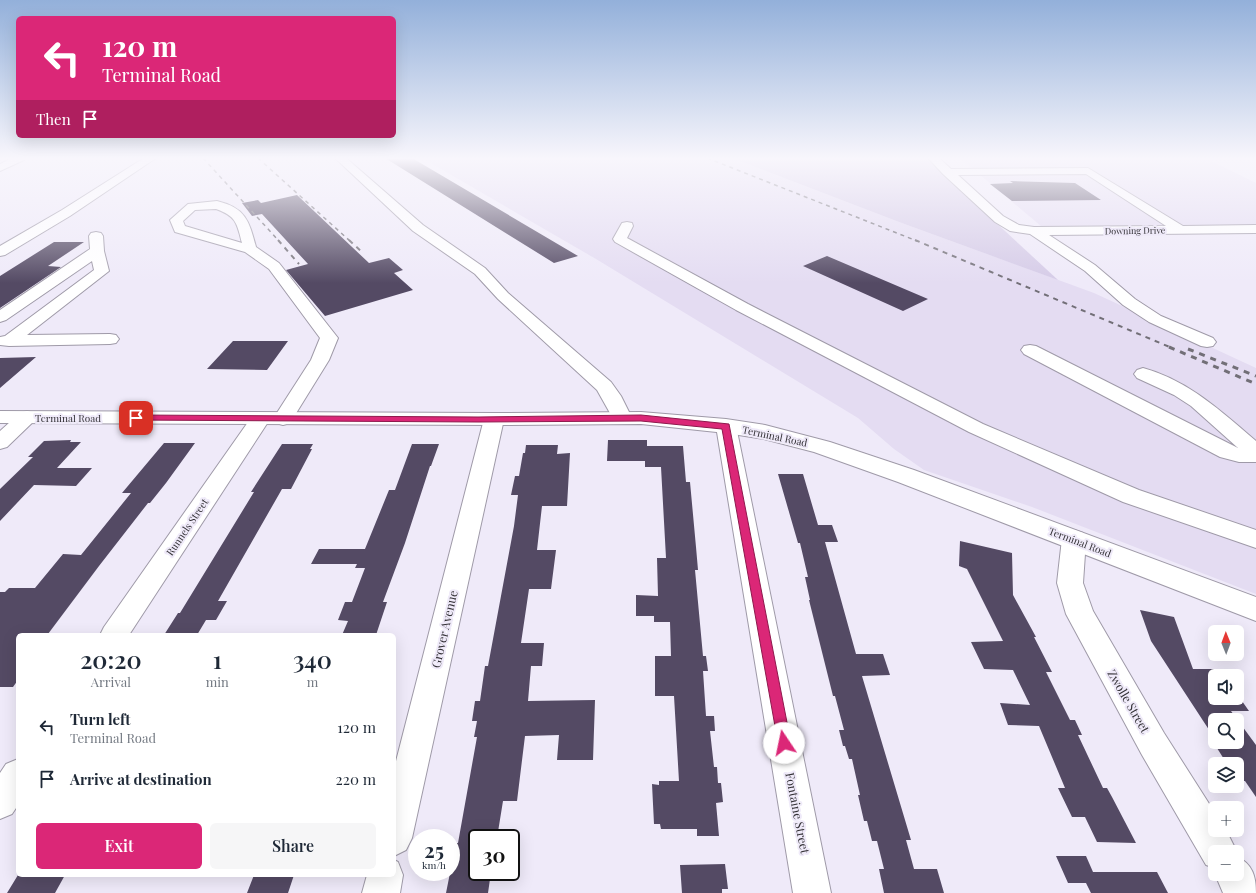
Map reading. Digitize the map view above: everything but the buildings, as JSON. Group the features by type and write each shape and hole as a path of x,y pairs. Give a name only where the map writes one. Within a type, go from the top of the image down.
{"main road":[{"name":"Terminal Road","path":"0,417 272,419 641,418 726,426 765,432 822,447 906,476 1256,609"}],"street":[{"path":"0,252 87,200"},
{"path":"386,200 418,228 485,276 503,296 604,386 622,418"},
{"name":"Downing Drive","path":"978,200 999,219 1015,228 1034,232 1256,229"},
{"path":"1133,200 1181,230"},
{"path":"627,226 620,239 742,307 976,428 1131,496 1256,539"},
{"path":"1034,232 1090,268 1129,302 1148,315 1207,342"},
{"path":"0,317 96,244 102,270 4,341"},
{"name":"Runnels Street","path":"115,633 272,419 320,360 329,338 274,266 250,249"},
{"path":"4,341 110,340"},
{"path":"1030,350 1227,452 1239,455 1256,455"},
{"path":"1143,374 1182,391 1198,402 1256,452"},
{"path":"0,442 27,417"},
{"name":"Grover Avenue","path":"396,830 494,419"},
{"name":"Fontaine Street","path":"726,426 812,893"},
{"name":"Zwolle Street","path":"1074,539 1070,582 1080,614 1153,744 1215,845"},
{"path":"0,802 16,779"},
{"path":"381,893 385,877"},
{"path":"1237,881 1244,893"}],"shaded area":[{"path":"494,200 841,200 1094,293 1256,368 1256,594 1032,507 924,470 894,449 858,418 596,259"},
{"path":"841,200 971,200 1058,280"},
{"path":"1010,200 1256,200 1256,225 1041,226"}],"railway":[{"path":"241,200 279,241"},
{"path":"304,200 350,241"},
{"path":"812,200 917,241"},
{"path":"278,240 299,264"},
{"path":"349,240 362,252"},
{"path":"915,240 1172,348"},
{"path":"1169,347 1256,384"},
{"path":"1188,349 1256,376"}],"route":[{"path":"136,418 641,418 726,426 784,743"}]}
